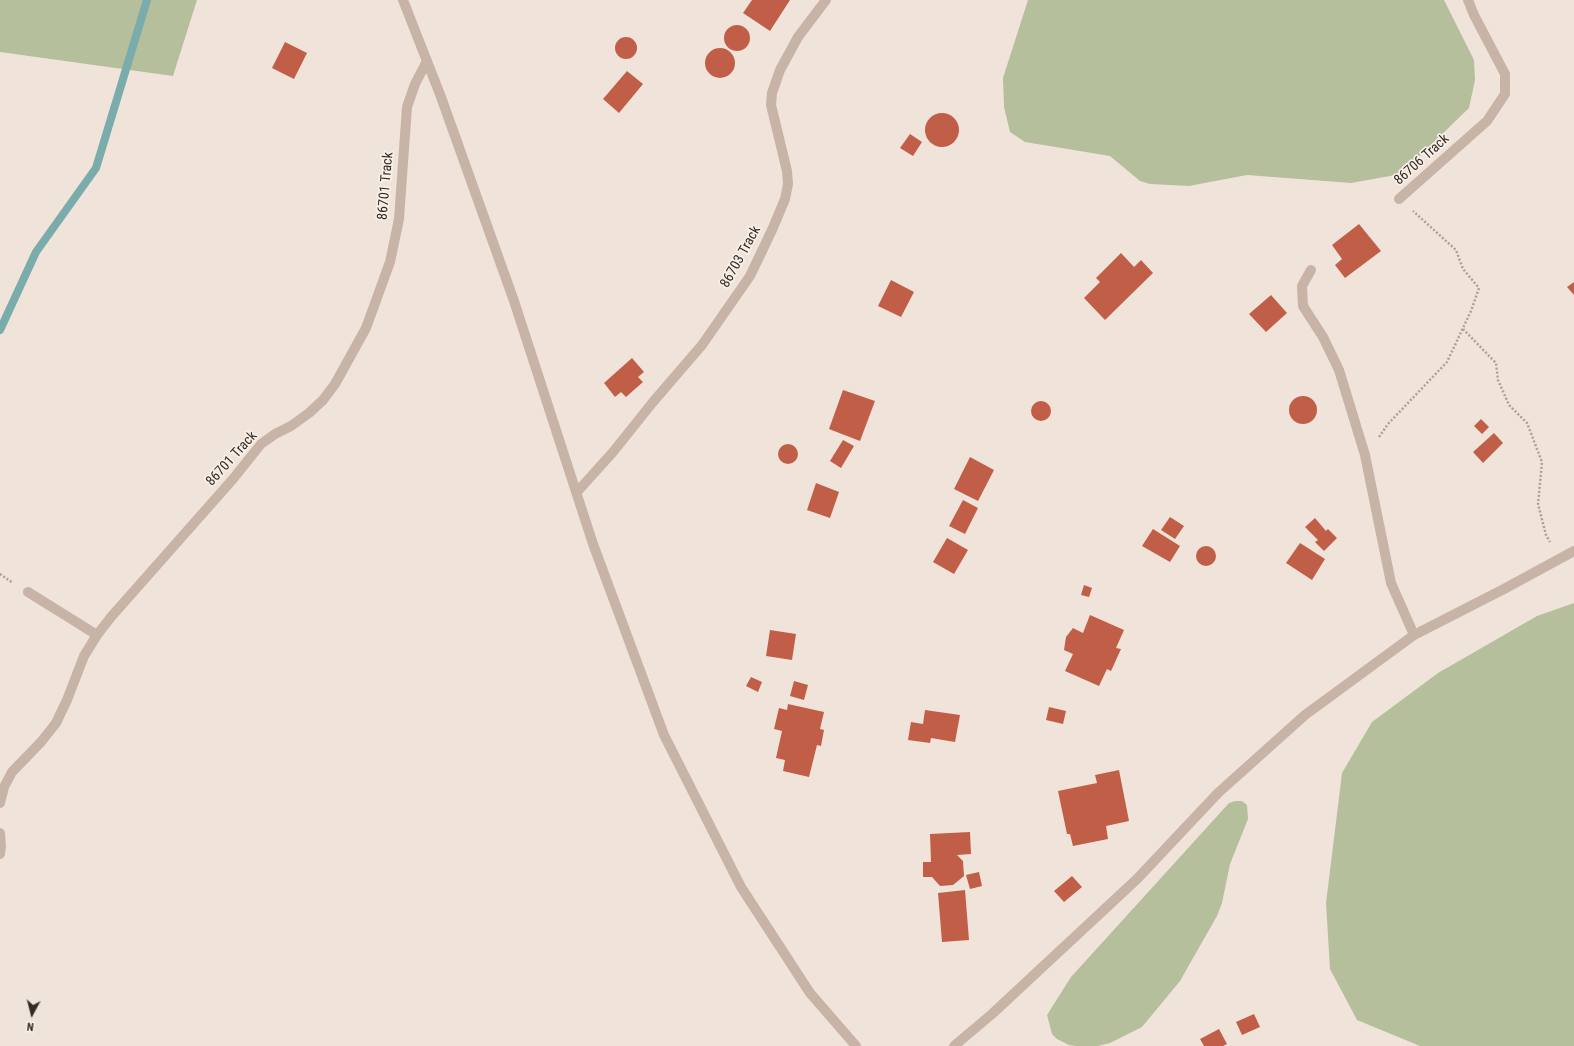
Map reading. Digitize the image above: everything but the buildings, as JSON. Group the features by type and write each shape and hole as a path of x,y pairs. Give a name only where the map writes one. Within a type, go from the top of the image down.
{"street":[{"path":"403,0 441,97 514,301 593,544 664,735 741,887 810,993 856,1046"},
{"name":"86703 Track","path":"577,492 613,452 653,402 702,345 750,276 785,199 788,184 787,171 772,111 772,93 780,70 798,37 826,0"},
{"name":"86706 Track","path":"1399,199 1487,121 1505,94 1505,74 1474,15 1468,0"},
{"name":"86701 Track","path":"0,803 4,787 12,772 41,742 56,723 68,700 84,656 96,635 233,479 261,444 309,413 324,400 335,384 366,328 390,262 399,219 407,107 415,84 427,62"},
{"path":"1311,270 1302,286 1303,306 1323,337 1339,370 1365,454 1391,583 1414,635"},
{"path":"954,1046 992,1014 1137,879 1218,793 1305,715 1414,635 1574,551"},
{"path":"28,592 96,635"},
{"path":"0,833 0,854"}],"path":[{"name":"86706 Track","path":"1365,454 1388,424 1446,362 1463,329 1479,288 1463,269 1456,250 1399,199"},
{"path":"1463,329 1496,363 1498,380 1509,405 1527,423 1542,462 1538,504 1546,534 1559,559"}],"green space":[{"path":"0,0 197,0 173,76 0,52"},
{"path":"1028,0 1444,0 1474,60 1475,80 1469,108 1401,174 1351,183 1247,175 1189,186 1150,184 1140,181 1110,156 1025,142 1010,132 1004,107 1003,78"},
{"path":"1574,603 1574,1046 1420,1046 1357,1020 1330,969 1326,903 1342,773 1372,722 1438,673 1537,616"},
{"path":"1242,801 1247,805 1248,819 1230,864 1222,903 1217,916 1180,981 1142,1027 1110,1043 1098,1046 1076,1046 1069,1045 1057,1039 1052,1034 1047,1015 1071,977 1229,803"}],"waterway":[{"path":"0,330 36,252 96,168 147,0"}]}
